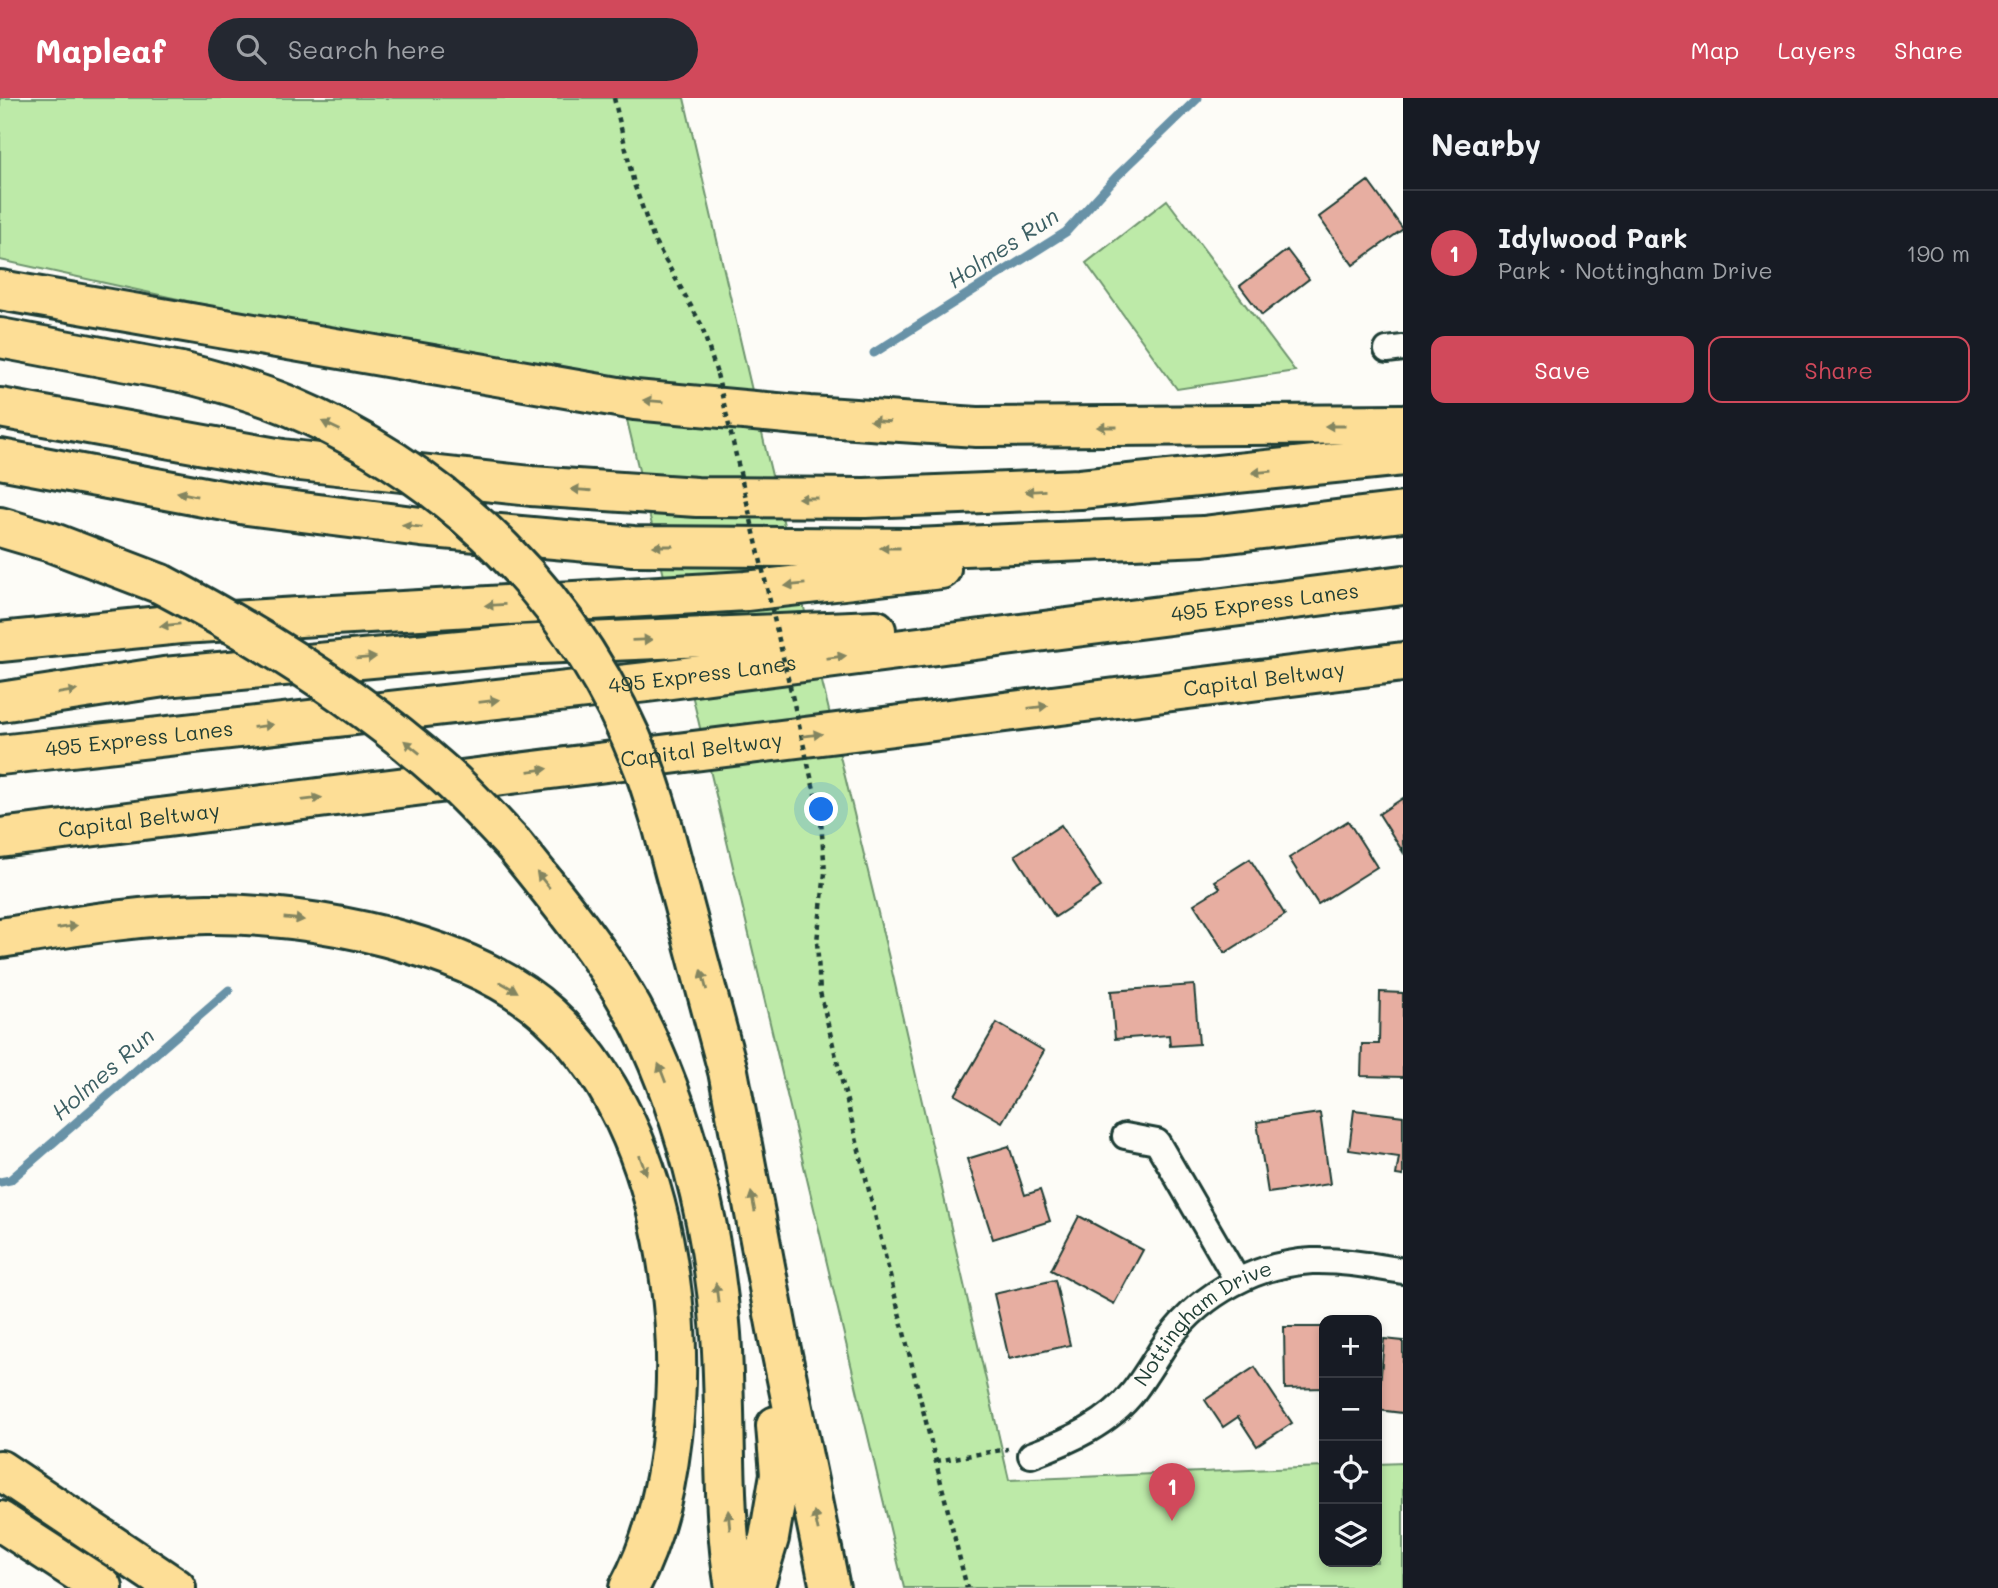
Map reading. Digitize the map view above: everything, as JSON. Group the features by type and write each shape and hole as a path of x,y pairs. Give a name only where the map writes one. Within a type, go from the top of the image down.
{"highway":[{"path":"0,290 648,401 809,416 977,427 1403,424"},
{"path":"0,338 181,372 232,385 287,405 339,430 390,458 430,485 486,532 528,575 564,620 619,713 644,769 662,824 729,1071 779,1340 830,1588"},
{"path":"0,408 282,459 531,486 697,497 865,498 1080,489 1403,456"},
{"path":"0,459 247,505 421,527 633,546 915,548 1203,536"},
{"path":"0,642 180,624 746,591 1403,512"},
{"path":"0,527 51,542 161,584 248,631 306,667 364,709 444,774 514,845 578,925 632,1008 661,1069 683,1132 710,1242 721,1334 723,1442 735,1588"},
{"name":"495 Express Lanes","path":"0,755 647,682 1403,585"},
{"path":"0,702 164,677 515,645 1140,618"},
{"name":"Capital Beltway","path":"0,838 1403,662"},
{"path":"0,938 114,920 166,916 256,915 300,919 398,940 443,955 484,972 548,1014 589,1059 616,1102 655,1200 671,1281 676,1338 671,1436 664,1488 653,1535 629,1588"},
{"path":"754,1588 769,1538 780,1474 775,1408 779,1340"},
{"path":"0,1469 176,1588"},
{"path":"0,1521 103,1588"}],"street":[{"path":"1125,1136 1157,1142 1237,1280"},
{"name":"Nottingham Drive","path":"1031,1455 1065,1443 1098,1424 1133,1393 1172,1335 1199,1307 1237,1280 1273,1268 1312,1261 1352,1263 1403,1271"}],"path":[{"path":"614,98 634,184 654,240 701,324 716,374 821,821 825,873 817,941 820,992 967,1588"},
{"path":"936,1461 1018,1447 1031,1455"}],"green space":[{"path":"0,98 684,98 888,954 1009,1480 1319,1467 1319,1567 1382,1567 1382,1464 1403,1463 1403,1588 904,1588 618,382 543,379 0,260"},
{"path":"1167,200 1295,371 1177,389 1086,263"}],"building":[{"path":"1368,181 1403,229 1353,265 1319,217"},
{"path":"1287,250 1309,279 1262,315 1240,286"},
{"path":"1403,798 1403,852 1379,814"},
{"path":"1348,821 1377,867 1318,904 1289,858"},
{"path":"1061,825 1101,887 1055,917 1015,855"},
{"path":"1250,859 1285,915 1225,953 1194,904 1220,888 1215,881"},
{"path":"1194,985 1199,1044 1170,1046 1169,1035 1115,1039 1111,991"},
{"path":"1380,992 1403,993 1403,1077 1361,1076 1362,1044 1379,1044"},
{"path":"997,1023 1044,1051 1002,1122 955,1095"},
{"path":"1354,1110 1403,1116 1403,1176 1396,1175 1399,1157 1349,1150"},
{"path":"1320,1113 1330,1184 1268,1193 1257,1122"},
{"path":"1009,1146 1025,1195 1040,1190 1050,1221 993,1239 967,1159"},
{"path":"1079,1216 1143,1250 1114,1304 1051,1270"},
{"path":"1055,1280 1070,1345 1009,1359 994,1294"},
{"path":"1284,1327 1319,1327 1319,1388 1285,1389"},
{"path":"1384,1339 1403,1341 1403,1413 1382,1410"},
{"path":"1255,1367 1292,1423 1257,1446 1238,1417 1223,1427 1205,1400"}],"waterway":[{"name":"Holmes Run","path":"874,353 1066,232 1116,177 1198,98"},
{"name":"Holmes Run","path":"0,1182 10,1180 229,990"}],"place":[{"name":"Idylwood Park","path":"1172,1521"}]}
